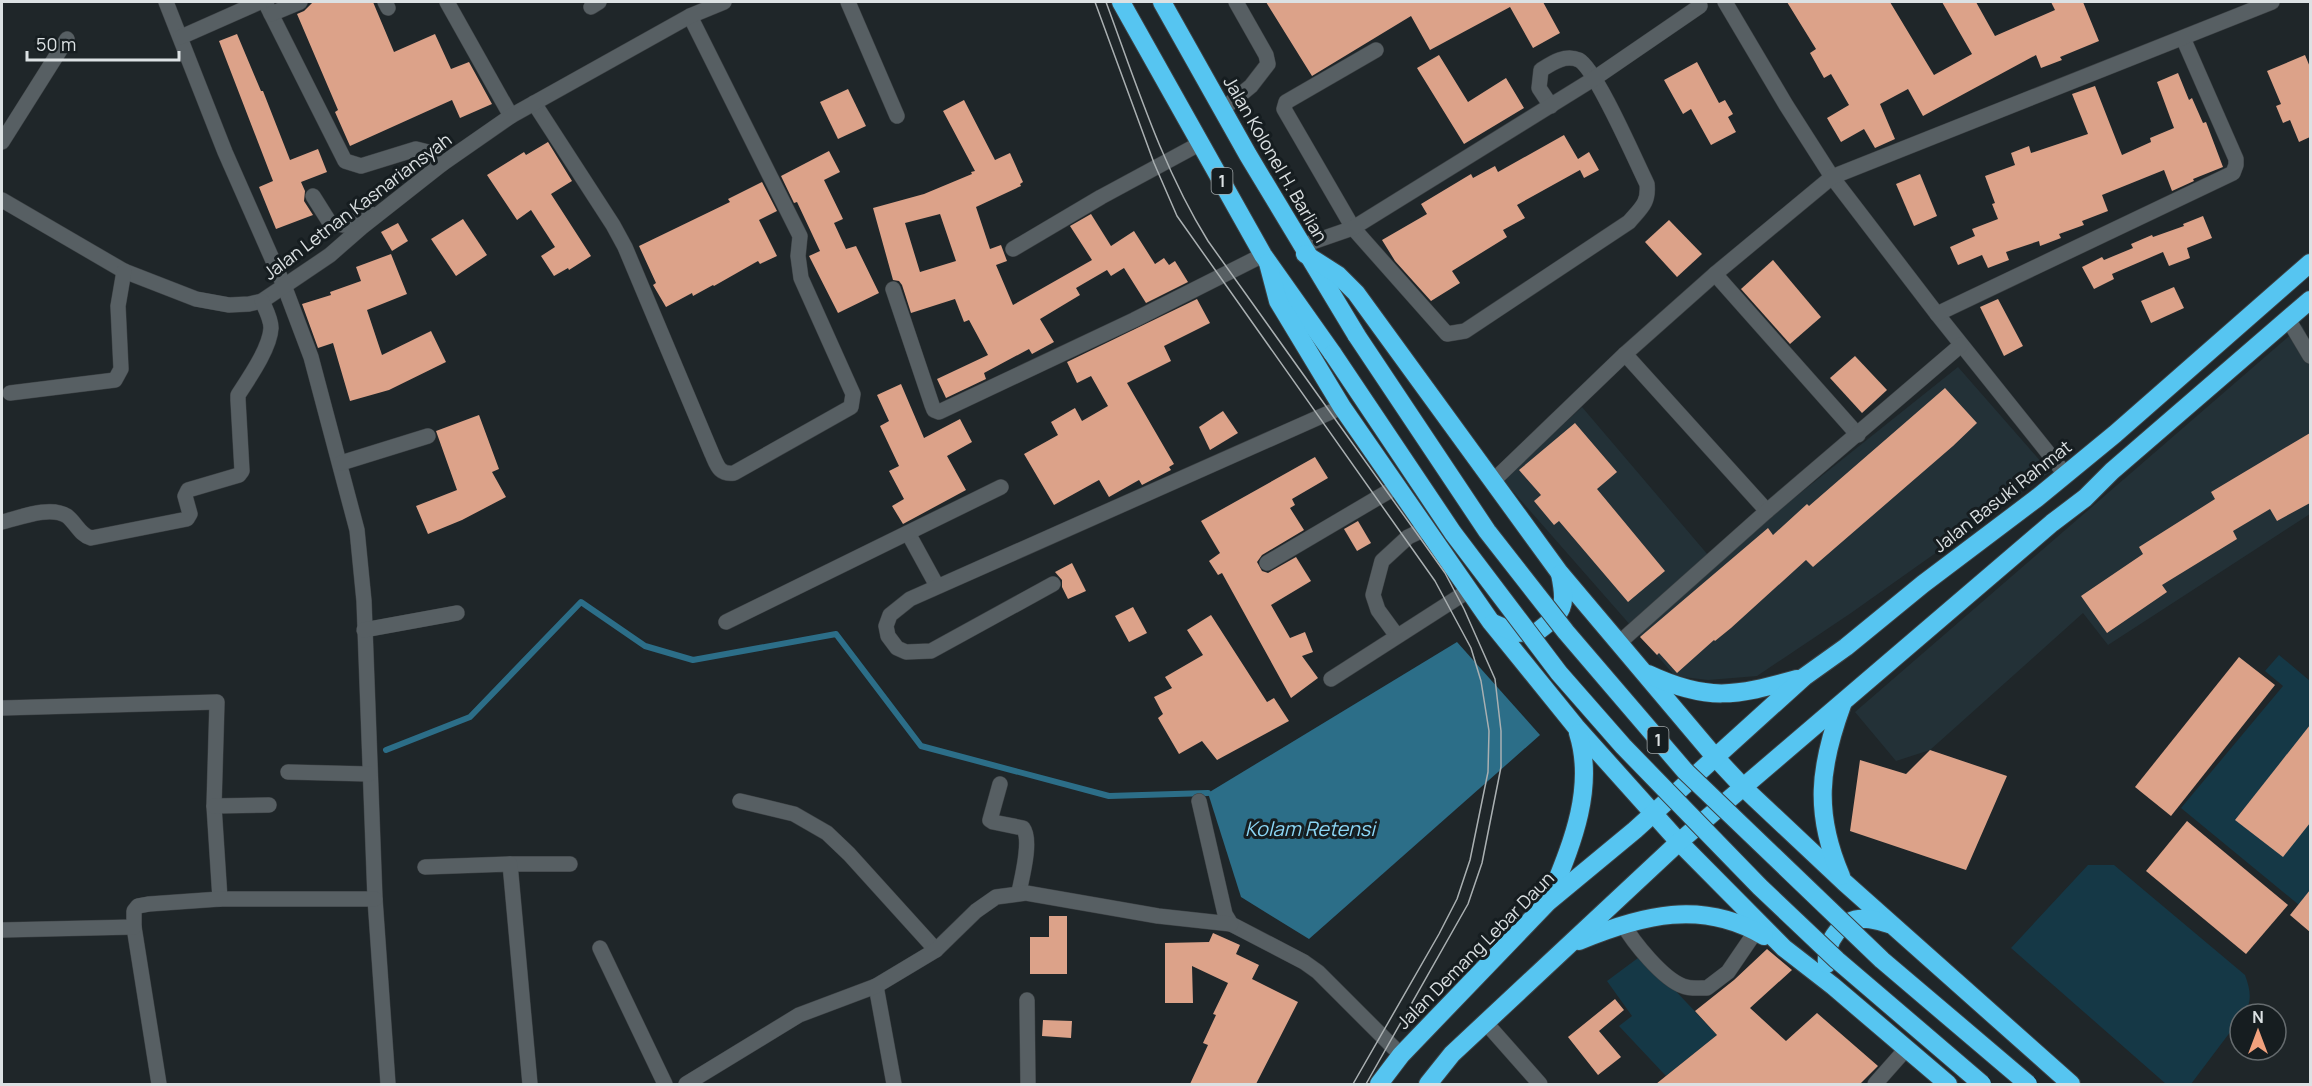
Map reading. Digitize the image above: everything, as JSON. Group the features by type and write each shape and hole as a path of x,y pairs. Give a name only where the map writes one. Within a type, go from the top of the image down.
{"highway":[{"name":"1","path":"1121,2 1266,259 1333,354 1453,534 1560,673 1623,746 1760,887 1837,960 1982,1084"},
{"name":"Jalan Kolonel H. Barlian","path":"1165,2 1248,155 1303,250 1357,336 1486,531 1566,632 1684,771 1882,960 2028,1084"},
{"path":"1303,250 1338,275 1356,293 1559,572 1715,758 1844,882 2072,1084"},
{"path":"1266,259 1278,302 1342,407 1491,622 1576,727 1653,814 1784,948"},
{"name":"Jalan Basuki Rahmat","path":"1715,758 1803,677 1846,648 1895,606 2014,516 2133,418 2310,263"},
{"path":"1428,1084 1452,1054 1679,842 2085,498 2112,471 2310,300"},
{"path":"1491,622 1516,633 1537,632 1560,611 1564,603 1559,572"},
{"path":"1643,672 1673,686 1718,694 1764,689 1803,677"},
{"path":"1842,703 1827,752 1822,790 1825,830 1844,882"},
{"path":"1548,902 1568,852 1580,806 1584,758 1576,727"},
{"name":"Jalan Demang Lebar Daun","path":"1379,1084 1401,1055 1548,902 1653,814 1715,758"},
{"path":"1567,946 1623,924 1674,915 1700,915 1732,920 1784,948 1833,986 1948,1084"},
{"path":"1833,986 1826,955 1833,938 1844,926 1851,920 1867,919 1892,925"}],"street":[{"path":"166,2 225,152 285,288 311,357 341,463 360,546 375,899 388,1084"},
{"path":"181,37 260,2"},
{"path":"300,2 268,8 345,161 361,166 416,149 428,152 442,164"},
{"path":"447,2 511,116"},
{"name":"Jalan Letnan Kasnariansyah","path":"2,200 124,271 207,301 239,305 262,301 285,288 330,255 442,164 511,116 690,16 724,2"},
{"path":"848,2 897,116"},
{"path":"1223,109 1251,86 1268,64 1266,55 1236,2"},
{"path":"1725,2 1832,177 1961,345 2065,474"},
{"path":"1493,481 1625,354 1715,274 1832,177 2272,2"},
{"path":"1303,250 1353,228 1595,78 1700,6"},
{"path":"534,103 625,247 720,471 730,474 740,470 851,407 853,394 801,278 798,256 800,236 690,16"},
{"path":"1937,314 2233,173 2236,159 2183,38"},
{"path":"2,142 67,39"},
{"path":"1376,50 1286,102 1284,109 1353,228 1440,329 1447,334 1453,335 1465,331 1629,222 1644,205 1648,195 1647,184 1595,78 1582,62 1573,58 1555,60 1541,70 1539,88 1551,106"},
{"path":"1013,249 1101,197 1201,143"},
{"path":"313,196 330,223 344,225 387,208"},
{"path":"893,289 932,405 934,410 939,412 1266,259"},
{"path":"10,393 115,380 118,377 121,369 118,306 124,271"},
{"path":"1715,274 1858,435"},
{"path":"2,522 53,512 66,515 82,534 91,538 187,519 190,514 185,496 188,490 239,475 242,471 238,395 257,363 269,336 270,320 262,301"},
{"path":"2289,318 2310,356"},
{"path":"1620,642 1767,511 1961,345"},
{"path":"1625,354 1767,511"},
{"path":"1053,584 931,651 906,652 897,648 888,636 886,626 890,615 910,599 1342,407"},
{"path":"341,463 428,436"},
{"path":"726,622 1000,487"},
{"path":"1267,562 1396,487"},
{"path":"1397,636 1378,610 1373,595 1382,561 1408,537 1425,529"},
{"path":"908,533 937,586"},
{"path":"1331,679 1468,591"},
{"path":"364,630 457,613"},
{"path":"2,708 218,702 214,806 220,899"},
{"path":"288,772 369,774"},
{"path":"1000,784 990,820 1023,828 1026,833 1019,892"},
{"path":"740,801 794,814 827,833 936,950"},
{"path":"1198,801 1225,914 1232,924"},
{"path":"214,806 269,805"},
{"path":"510,864 530,1084"},
{"path":"426,867 570,864"},
{"path":"686,1084 799,1015 876,986 936,950 983,906 996,897 1019,892 1158,916 1232,924 1304,962 1318,972 1401,1055"},
{"path":"159,1084 134,927 134,911 142,904 220,899 375,899"},
{"path":"1623,924 1631,938 1667,976 1683,986 1707,988 1728,972 1756,931"},
{"path":"2,930 134,927"},
{"path":"600,948 665,1084"},
{"path":"876,986 894,1084"},
{"path":"1027,1000 1028,1084"},
{"path":"1486,1023 1540,1084"},
{"path":"1875,1084 1906,1049"}],"shaded area":[{"path":"2302,325 2310,341 2310,514 2108,645 2083,613 1930,750 1896,761 1855,712"},
{"path":"1958,367 2050,472 1851,613 1757,676 1708,680 1675,676 1503,480 1582,407 1714,562"},
{"path":"2279,655 2310,681 2310,891 2299,905 2181,808 2283,686 2265,671"},
{"path":"2088,865 2114,865 2245,975 2250,995 2249,1002 2228,1002 2228,1035 2191,1084 2166,1084 2011,948"},
{"path":"1642,955 1717,1035 1666,1076 1619,1026 1632,1016 1607,981"}],"water":[{"name":"Kolam Retensi","path":"1457,642 1540,735 1309,939 1241,897 1208,793"}],"building":[{"path":"313,2 373,2 394,52 435,34 451,69 469,62 492,104 460,118 452,100 350,146 335,112 338,110 297,14"},
{"path":"1266,2 1543,2 1560,33 1533,48 1510,7 1430,50 1411,16 1312,76"},
{"path":"1787,2 1890,2 1934,75 1972,54 1942,2 1976,2 1995,36 2055,10 2051,2 2083,2 2099,41 2060,57 2062,60 2041,68 2036,55 1923,116 1908,89 1880,104 1895,139 1875,148 1864,129 1841,142 1827,118 1849,105 1831,74 1824,78 1810,53 1816,49"},
{"path":"237,34 261,91 263,91 290,160 318,149 327,172 301,182 305,191 304,201 313,215 276,229 259,187 273,181 219,41"},
{"path":"1439,55 1468,102 1506,78 1524,108 1464,144 1417,68"},
{"path":"2305,55 2310,67 2310,137 2299,142 2290,120 2283,123 2276,106 2281,104 2267,71"},
{"path":"1697,62 1719,103 1725,100 1733,114 1728,117 1736,132 1711,145 1691,109 1683,114 1664,80"},
{"path":"2178,73 2189,100 2192,98 2203,123 2206,122 2223,167 2193,179 2194,181 2172,191 2164,170 2102,195 2108,211 2082,221 2084,225 2059,234 2061,238 2040,246 2039,241 2006,252 2009,260 1988,268 1982,255 1958,265 1950,247 1975,236 1972,229 1998,219 1985,176 2015,165 2011,153 2029,146 2031,153 2088,134 2072,94 2095,86 2122,155 2151,142 2150,138 2174,128 2157,82"},
{"path":"848,89 866,126 838,139 820,102"},
{"path":"964,100 995,160 1010,153 1023,182 1021,186 976,207 990,249 1001,245 1007,261 996,265 1013,305 1092,260 1070,226 1091,214 1111,246 1134,231 1155,264 1164,258 1169,265 1175,261 1188,282 1146,303 1124,268 1111,276 1107,270 1076,288 1080,295 1040,319 1054,342 1032,354 1029,349 984,373 986,379 946,398 937,379 988,355 969,320 964,322 955,299 911,313 902,285 899,281 893,280 873,208 924,194 975,171 943,111","holes":["940,214 956,261 920,272 905,223"]},
{"path":"1564,135 1578,159 1589,152 1599,170 1584,178 1580,170 1517,205 1525,218 1503,230 1507,237 1452,271 1460,283 1431,301 1395,261 1382,240 1427,214 1421,204 1471,174 1473,178 1495,166 1498,172"},
{"path":"548,142 572,181 551,194 591,256 569,270 568,268 554,276 541,256 555,247 531,210 517,220 487,175 524,152 526,155"},
{"path":"829,151 840,172 824,180 843,219 834,223 846,249 856,246 879,293 838,313 809,256 820,251 797,202 794,203 781,176"},
{"path":"1920,174 1937,216 1914,226 1896,184"},
{"path":"762,182 777,211 759,220 777,256 760,264 758,261 714,286 693,296 692,293 666,307 653,285 656,283 639,246 730,202 728,199"},
{"path":"2203,216 2212,238 2187,248 2190,258 2169,266 2163,252 2112,274 2114,279 2094,289 2082,267 2102,257 2104,260 2133,248 2131,244 2152,235 2153,237 2184,226 2183,224"},
{"path":"463,219 487,255 456,276 431,239"},
{"path":"1669,220 1702,254 1677,277 1645,242"},
{"path":"398,223 408,241 392,251 381,232"},
{"path":"391,254 407,294 367,310 382,355 431,331 446,362 389,390 350,401 333,343 318,348 302,304 331,295 330,292 361,281 356,267"},
{"path":"1773,260 1821,317 1790,344 1741,289"},
{"path":"2174,287 2184,308 2151,323 2141,301"},
{"path":"1197,299 1210,323 1164,346 1171,361 1127,383 1174,464 1169,467 1171,470 1142,485 1139,480 1109,497 1099,480 1054,505 1024,454 1058,435 1051,422 1075,408 1082,421 1108,406 1091,376 1077,383 1067,362"},
{"path":"1998,299 2023,346 2004,356 1980,307"},
{"path":"1855,356 1887,390 1862,413 1830,378"},
{"path":"901,384 924,438 960,419 972,442 947,456 966,490 903,524 892,506 904,499 889,471 899,466 880,426 889,421 877,395"},
{"path":"1945,388 1977,423 1813,567 1806,560 1677,673 1640,637 1768,528 1773,535 1807,504 1809,506"},
{"path":"1223,411 1238,433 1210,450 1199,427"},
{"path":"479,415 499,469 492,472 506,497 462,520 428,534 416,506 457,490 436,431"},
{"path":"1575,423 1617,472 1597,489 1665,571 1628,602 1559,521 1554,525 1534,501 1541,495 1519,470"},
{"path":"2310,433 2310,503 2277,521 2270,509 2233,531 2237,539 2162,585 2167,592 2107,633 2081,596 2143,554 2139,547 2215,499 2211,492"},
{"path":"1315,457 1328,478 1292,499 1295,505 1290,508 1304,530 1262,555 1257,562 1262,571 1268,573 1296,557 1311,581 1271,605 1290,638 1305,632 1313,652 1302,656 1318,678 1291,698 1222,573 1218,575 1209,561 1220,553 1201,521"},
{"path":"1358,521 1371,543 1357,551 1344,529"},
{"path":"1072,563 1086,591 1068,599 1062,587 1062,580 1055,572"},
{"path":"1133,607 1147,633 1129,642 1115,616"},
{"path":"1211,615 1267,702 1274,698 1289,721 1217,760 1202,741 1179,754 1158,718 1163,714 1154,697 1172,688 1165,677 1203,655 1187,630"},
{"path":"2239,657 2275,685 2171,816 2135,787"},
{"path":"2310,725 2310,823 2283,857 2235,820"},
{"path":"1930,750 2007,776 1966,870 1850,831 1860,760 1906,774"},
{"path":"2187,821 2288,905 2246,954 2146,871"},
{"path":"2310,890 2310,932 2290,915"},
{"path":"1049,916 1067,916 1067,974 1030,974 1030,937 1049,937"},
{"path":"1213,933 1240,945 1236,954 1259,965 1252,979 1298,1002 1256,1084 1190,1084 1208,1045 1203,1043 1216,1015 1213,1014 1228,983 1192,966 1193,1003 1165,1003 1165,943 1209,942"},
{"path":"1767,949 1792,970 1750,1008 1786,1041 1817,1013 1878,1066 1860,1084 1656,1084 1717,1035 1695,1011 1734,980"},
{"path":"1615,999 1624,1010 1599,1031 1621,1057 1598,1075 1568,1037"},
{"path":"1043,1020 1072,1021 1071,1038 1042,1036"}],"waterway":[{"path":"386,750 470,717 581,602 645,646 693,660 836,634 921,746 1109,796 1208,793"}],"tram line":[{"path":"1095,2 1154,163 1177,216 1435,581 1471,648 1481,681 1489,731 1488,772 1470,860 1457,899 1439,934 1353,1084"},
{"path":"1106,2 1163,154 1208,241 1445,573 1464,609 1495,679 1501,731 1501,767 1482,863 1468,904 1366,1084"}]}
